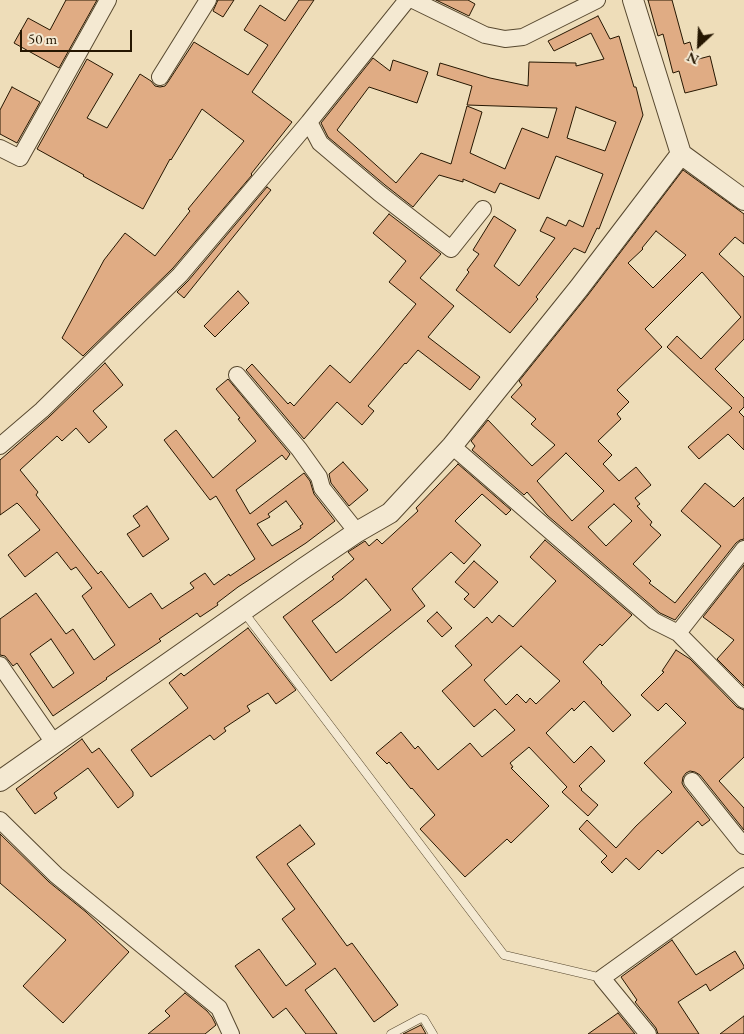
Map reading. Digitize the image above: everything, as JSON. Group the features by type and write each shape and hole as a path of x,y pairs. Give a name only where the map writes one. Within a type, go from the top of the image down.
{"street":[{"path":"0,148 20,158 108,0"},
{"path":"160,77 208,0"},
{"path":"0,446 42,410 180,275 309,122 407,0"},
{"path":"413,0 485,35 505,40 524,37 597,0"},
{"path":"633,0 681,154 744,200"},
{"path":"309,122 320,143 379,193 452,249 483,209"},
{"path":"0,781 357,532 390,513 452,446 579,288 681,154"},
{"path":"237,375 299,449 319,477 322,488 357,532"},
{"path":"452,446 654,621 678,633 744,700"},
{"path":"678,633 744,549"},
{"path":"0,665 54,743"},
{"path":"692,781 744,846"},
{"path":"0,820 56,875 219,1008 231,1034"},
{"path":"648,1034 602,978 744,876"}],"lane":[{"path":"243,611 504,955 602,978"},
{"path":"391,1034 422,1018 433,1034"}],"building":[{"path":"66,0 97,0 59,68 14,43 28,18 50,30"},
{"path":"218,0 234,0 223,17 213,11"},
{"path":"299,0 314,0 252,92 292,122 252,175 173,268 83,356 62,338 104,260 125,233 155,256 190,211 188,209 244,141 202,109 170,159 143,209 37,149 87,59 113,74 87,118 107,128 140,74 155,86 165,86 194,42 248,75 268,45 244,30 260,5 285,21"},
{"path":"436,0 468,0 475,4 469,16"},
{"path":"648,0 672,0 684,44 690,42 695,60 710,56 717,85 685,93 679,71 673,73 663,34 658,36"},
{"path":"598,16 610,39 619,36 643,115 599,229 597,228 585,253 574,248 536,297 538,299 510,333 456,290 479,254 473,250 494,216 516,230 494,266 519,286 555,238 540,231 547,217 566,226 569,220 583,227 603,174 556,156 539,199 500,183 495,193 463,179 463,182 439,175 413,207 328,137 321,123 373,58 390,71 393,60 428,72 417,103 369,87 337,130 396,183 421,153 451,164 467,106 482,112 470,153 505,169 522,128 548,138 557,108 467,105 472,86 437,75 440,63 490,78 528,86 529,62 576,63 576,66 604,59 591,33 554,51 548,41","holes":["576,107 616,122 605,151 567,138"]},
{"path":"12,87 40,102 17,143 0,134 0,110"},
{"path":"683,170 744,214 744,244 735,237 719,254 744,277 744,339 715,369 744,398 744,407 739,412 744,417 744,450 728,434 699,459 688,447 732,408 667,347 677,336 701,359 741,317 702,272 645,329 662,347 617,390 629,402 617,414 621,419 598,441 612,455 603,464 619,481 636,467 651,485 635,498 640,504 637,506 652,522 650,525 661,535 633,564 651,581 649,583 675,603 721,546 681,511 705,483 734,507 744,497 744,539 736,543 675,620 660,613 547,515 527,492 524,495 472,450 475,446 471,441 488,420 532,466 555,445 531,424 536,419 511,397 522,385 519,381 588,295","holes":["656,231 686,255 653,288 628,263 643,249","566,453 604,491 572,521 537,481","614,504 632,521 606,546 588,527"]},
{"path":"267,187 271,190 184,298 177,292"},
{"path":"389,214 441,254 420,278 454,306 428,337 480,377 470,390 418,350 368,406 374,411 362,425 337,402 304,439 246,370 252,364 288,404 290,402 294,406 330,365 350,383 416,304 389,282 406,261 373,233"},
{"path":"238,291 249,303 215,337 204,326"},
{"path":"105,363 123,385 93,411 107,427 89,443 76,428 62,441 57,436 20,470 38,492 36,495 98,574 101,571 129,608 151,593 162,609 194,588 190,583 205,573 214,585 255,559 216,496 210,500 164,440 176,430 213,478 256,441 216,389 228,379 290,454 286,460 282,455 236,490 250,514 304,473 310,481 314,494 335,521 306,543 238,587 217,603 218,605 200,617 197,613 159,639 161,641 53,716 17,663 13,666 5,656 0,655 0,619 36,593 66,634 73,629 94,660 115,645 82,596 92,588 76,567 71,570 57,552 25,577 8,555 40,530 17,503 0,515 0,460 49,417","holes":["286,501 303,524 300,526 301,528 272,546 257,524 270,517 268,514","51,639 74,673 53,688 30,654"]},
{"path":"343,462 368,490 349,506 331,483 329,474"},
{"path":"458,464 511,510 506,515 482,494 455,521 481,545 464,564 451,552 412,589 425,606 331,681 283,617 334,579 332,577 354,559 348,552 365,541 369,546 377,539 382,544 418,511 416,508","holes":["366,579 391,610 336,653 312,621"]},
{"path":"147,506 169,539 143,557 127,534 140,526 133,516"},
{"path":"545,540 632,615 602,646 600,644 583,662 631,715 613,732 584,701 574,711 572,708 546,733 574,763 591,746 605,761 579,786 598,805 588,816 562,792 567,787 529,747 510,763 513,767 511,768 549,806 511,843 507,839 465,877 420,829 435,815 389,762 387,764 376,753 401,732 415,749 418,746 438,770 470,743 482,757 515,730 495,709 474,727 442,691 472,665 455,646 487,617 492,623 499,615 513,627 556,581 530,557","holes":["521,646 560,681 536,704 530,698 526,703 517,694 506,705 484,680"]},
{"path":"474,561 498,582 474,608 464,599 469,594 455,582"},
{"path":"744,565 744,686 717,659 734,640 703,617"},
{"path":"437,612 452,628 442,637 427,621"},
{"path":"248,628 296,690 276,704 268,693 247,706 250,711 224,728 226,731 214,740 210,735 151,777 131,750 188,708 169,683 181,673 184,676"},
{"path":"676,650 690,659 737,707 744,710 744,757 719,781 744,808 744,830 700,775 690,771 683,777 682,783 710,820 702,826 698,821 662,854 658,850 639,870 626,858 612,873 601,862 607,856 579,829 587,820 616,848 672,792 644,763 686,723 666,703 658,711 641,695 664,672 662,671"},
{"path":"82,739 92,753 99,748 133,792 133,796 118,808 88,768 54,793 57,798 35,814 16,789"},
{"path":"300,825 315,844 287,864 347,946 352,943 398,1005 374,1022 335,968 305,990 337,1034 306,1034 286,1008 273,1018 235,966 259,949 286,986 316,964 282,919 295,909 256,857"},
{"path":"0,834 49,882 86,912 129,952 63,1023 23,986 66,940 0,883"},
{"path":"672,940 696,975 735,951 744,966 744,968 710,991 706,984 678,1002 699,1034 658,1034 656,1028 635,1002 637,1000 621,977"},
{"path":"185,993 207,1011 216,1025 205,1034 148,1034 170,1016 165,1011"},
{"path":"618,1013 635,1034 588,1034"},
{"path":"744,1016 744,1034 720,1034"},
{"path":"421,1025 426,1034 403,1034"}]}
